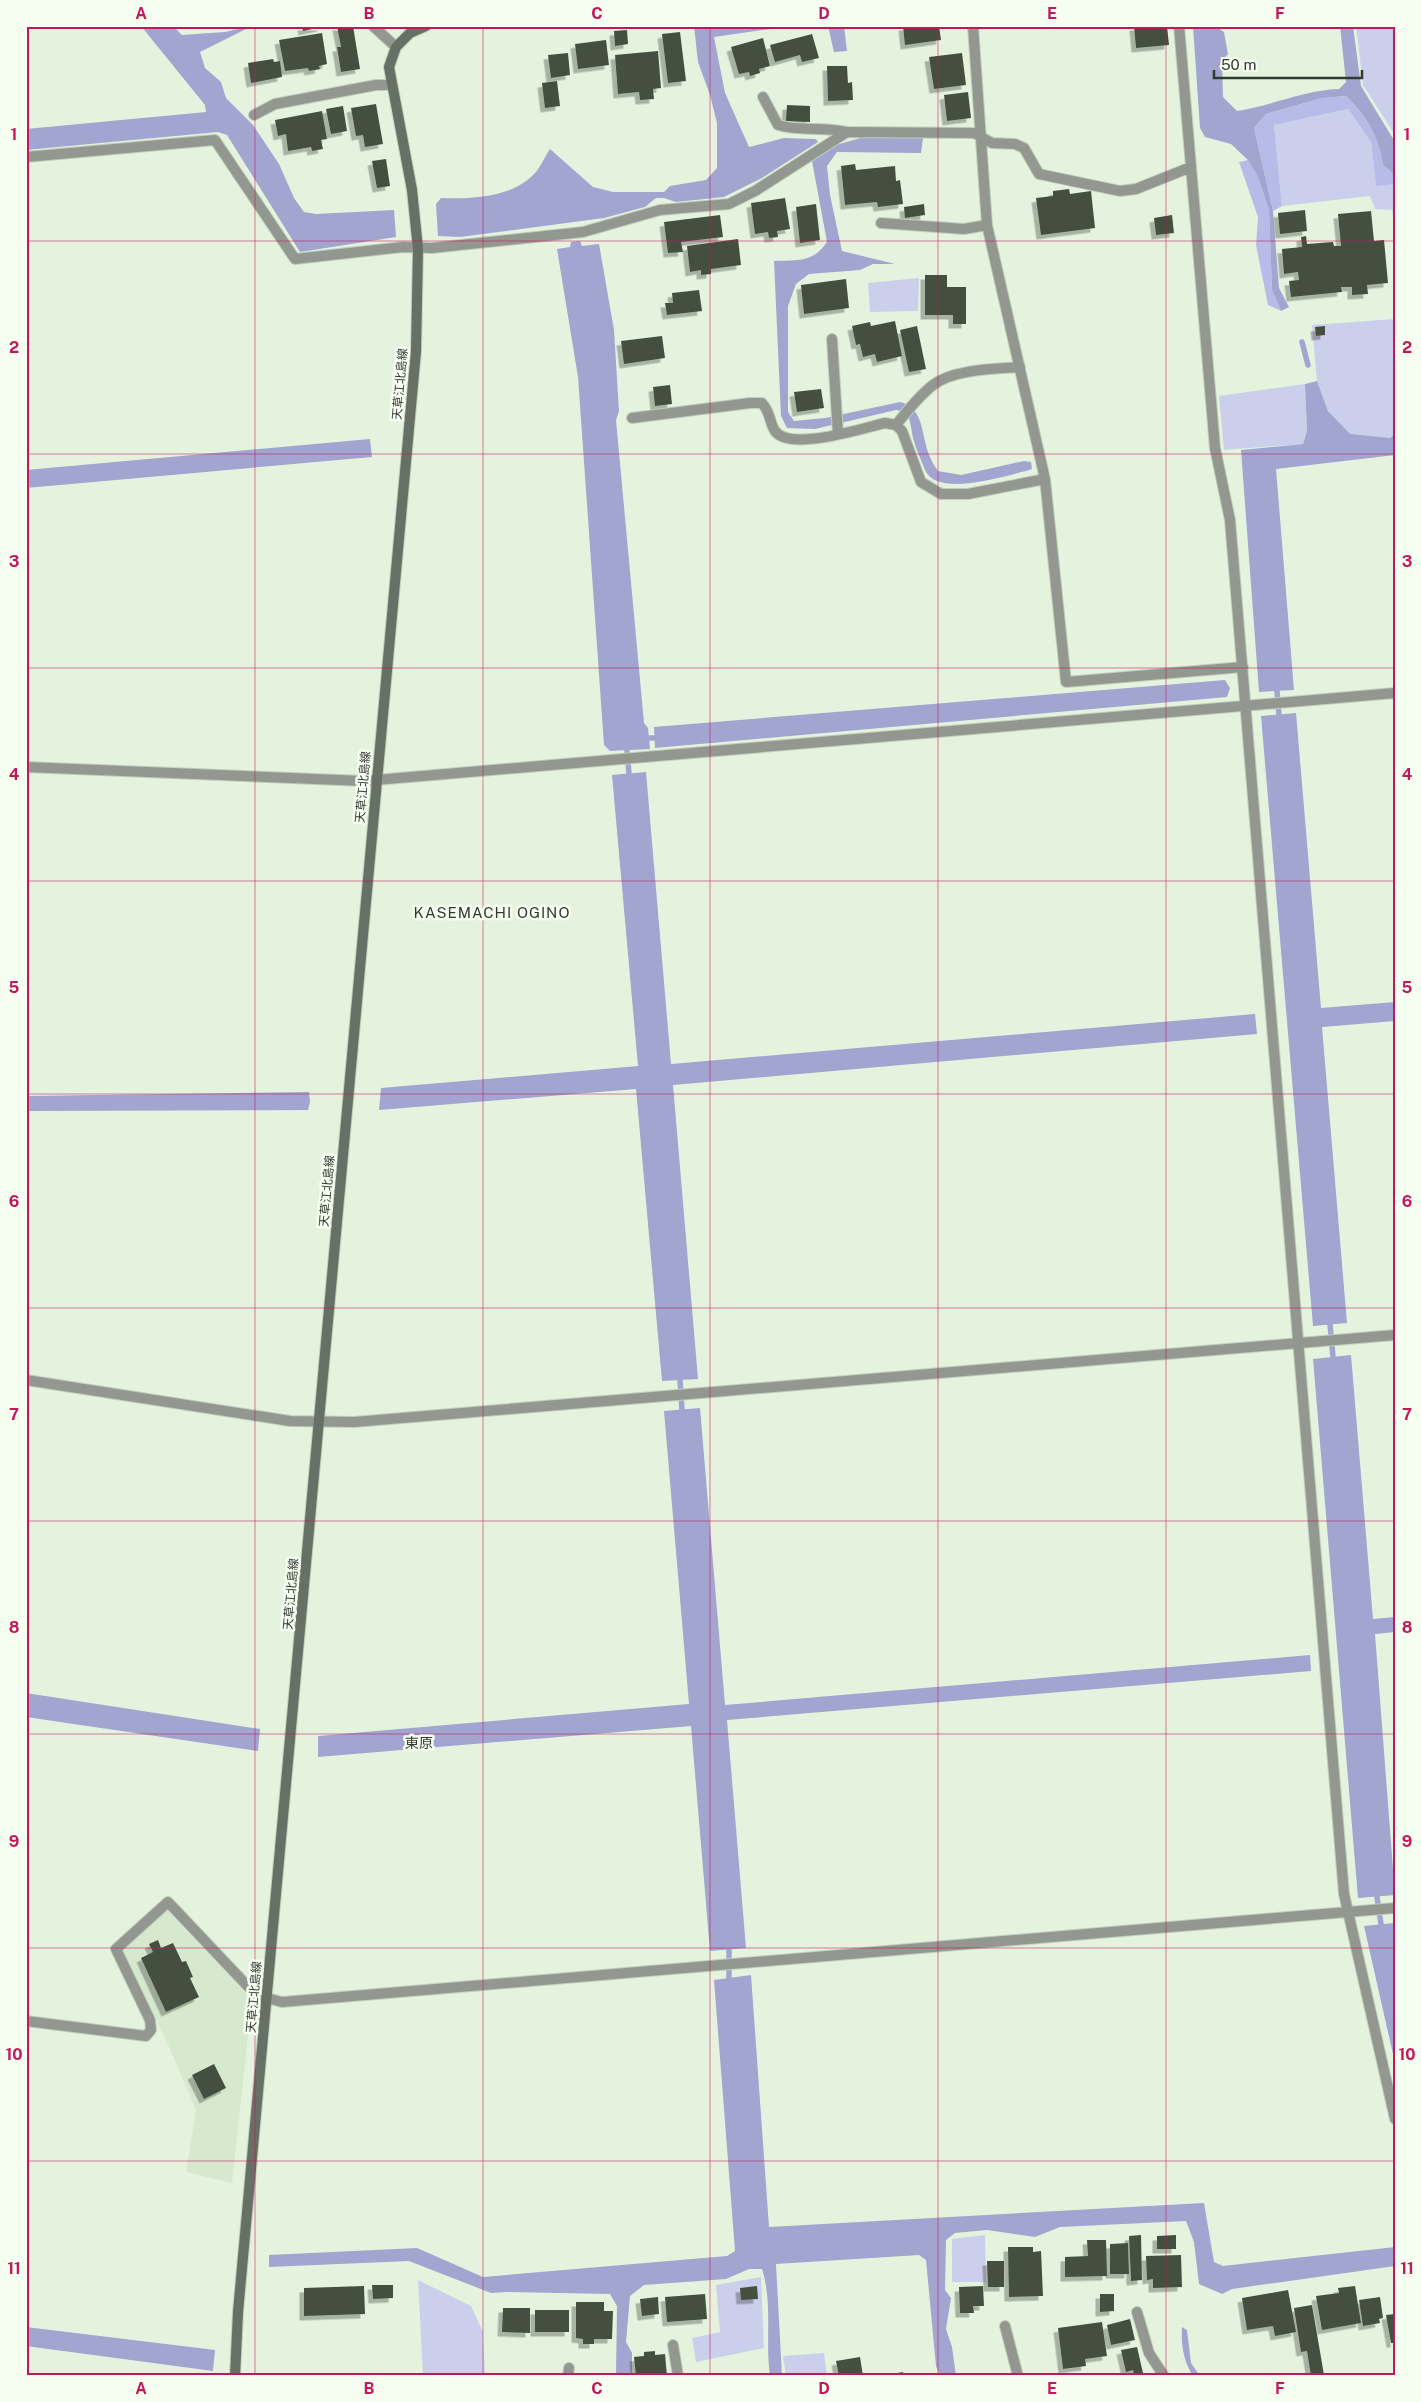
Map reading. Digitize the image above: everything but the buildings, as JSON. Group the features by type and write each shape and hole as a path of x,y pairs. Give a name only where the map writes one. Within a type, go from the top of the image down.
{"street":[{"path":"373,26 396,47 410,33 426,26"},
{"path":"973,26 987,225 1045,479 1066,682 1243,667"},
{"path":"1179,26 1215,448 1230,520 1347,1912 1395,2119"},
{"name":"天草江北島線","path":"235,2376 238,2312 416,351 418,249 411,182 389,67 396,47"},
{"path":"254,115 275,104 376,85 392,85"},
{"path":"763,97 778,125 790,129 834,128 847,132 974,133 992,143 1015,144 1024,148 1039,174 1120,191 1136,190 1191,167"},
{"path":"26,157 215,140 295,259 403,247 418,249 566,234 660,210 729,204 755,191 847,132"},
{"path":"881,223 964,229 987,225"},
{"path":"832,339 838,434"},
{"path":"896,425 913,404 934,384 964,373 1020,366"},
{"path":"632,418 750,402 762,403 768,410 775,431 783,437 804,440 885,423 896,425 902,431 921,482 941,494 968,494 1045,479"},
{"path":"26,767 349,782 1395,693"},
{"path":"26,1380 290,1421 354,1422 1395,1335"},
{"path":"26,2021 146,2036 151,2030 150,2020 116,1949 168,1902 256,1996 282,2002 1391,1909"},
{"path":"1137,2312 1150,2353 1164,2376"},
{"path":"1004,2326 1018,2376"},
{"path":"673,2345 678,2376"}],"shaded area":[{"path":"141,26 173,26 182,35 225,32 252,26 200,52 205,68 221,82 226,98 253,125 279,164 294,198 304,212 316,214 394,210 396,237 300,252 227,135 218,132 26,150 26,129 206,112 205,105"},
{"path":"694,26 791,26 714,37 725,93 749,147 784,138 816,139 818,142 762,178 724,197 676,202 664,198 656,198 645,207 604,218 460,237 438,236 436,204 441,198 479,197 504,192 516,187 527,181 536,172 550,149 593,187 613,192 664,192 670,186 706,180 717,168 717,123 710,95 698,62"},
{"path":"828,26 844,26 847,51 834,52"},
{"path":"1193,26 1215,26 1224,32 1228,54 1222,61 1223,97 1237,111 1313,92 1339,89 1346,82 1340,26 1353,26 1361,86 1395,142 1395,175 1383,165 1371,127 1346,96 1322,98 1266,114 1254,128 1273,211 1279,288 1289,307 1281,311 1272,290 1269,210 1258,177 1248,160 1231,144 1205,137 1200,128"},
{"path":"1356,26 1387,26 1387,29 1395,28 1395,135 1363,85"},
{"path":"1346,96 1371,128 1383,165 1395,175 1395,184 1376,186 1371,142 1348,109 1274,125 1282,206 1273,211 1254,128 1266,114 1322,98"},
{"path":"1348,109 1371,142 1376,185 1395,184 1395,234 1392,210 1375,209 1370,196 1282,206 1274,125"},
{"path":"864,137 923,138 921,153 837,152 827,166 830,195 842,251 895,264 873,264 860,270 809,274 796,284 788,306 788,412 794,421 825,418 900,402 914,410 918,417 927,449 938,471 961,475 1024,461 1031,462 1032,469 972,483 943,483 932,478 925,470 906,412 896,410 815,429 787,428 781,416 774,261 804,259 822,249 827,242 812,161 836,145"},
{"path":"1248,160 1258,177 1269,210 1272,290 1281,311 1268,305 1256,245 1258,217 1239,162"},
{"path":"580,241 582,246 599,244 614,330 619,411 616,420 644,723 648,728 650,749 610,751 604,745 578,377 557,249 570,247 571,242"},
{"path":"919,278 918,311 870,312 868,283"},
{"path":"1395,319 1395,434 1390,438 1350,435 1328,411 1317,381 1312,325"},
{"path":"1317,381 1328,411 1350,434 1390,438 1395,434 1395,455 1276,469 1294,690 1259,692 1241,450 1303,444 1307,431 1305,384"},
{"path":"1305,384 1307,431 1303,444 1224,450 1219,396"},
{"path":"370,439 372,457 26,488 26,470"},
{"path":"1225,680 1230,688 1227,697 655,748 654,727"},
{"path":"1296,713 1321,1008 1395,1002 1395,1021 1322,1027 1347,1323 1313,1326 1261,716"},
{"path":"646,772 671,1064 1255,1014 1257,1034 673,1085 698,1379 662,1381 636,1089 379,1110 381,1088 638,1066 612,775"},
{"path":"309,1092 310,1102 308,1110 26,1111 26,1096"},
{"path":"1351,1355 1373,1619 1395,1617 1395,1632 1375,1634 1395,1895 1358,1898 1313,1359"},
{"path":"700,1408 725,1705 1310,1655 1311,1671 727,1720 746,1948 710,1951 691,1726 318,1757 318,1736 689,1704 664,1411"},
{"path":"26,1693 260,1729 258,1751 26,1717"},
{"path":"167,1910 252,2000 232,2183 186,2172 196,2110 170,2049 123,1950"},
{"path":"1395,1923 1395,2063 1364,1926"},
{"path":"751,1975 769,2227 1204,2203 1214,2262 1223,2266 1395,2247 1395,2266 1232,2289 1222,2294 1199,2284 1194,2242 1186,2221 1060,2227 1035,2237 987,2230 955,2233 946,2240 945,2290 951,2298 946,2329 952,2347 956,2376 940,2376 936,2366 926,2260 919,2255 776,2264 782,2376 770,2376 767,2295 762,2269 749,2269 726,2279 644,2285 630,2296 626,2342 632,2353 632,2376 616,2376 617,2306 610,2294 491,2293 409,2261 269,2267 269,2255 417,2248 483,2277 727,2256 735,2251 714,1980"},
{"path":"985,2235 986,2282 952,2282 952,2239"},
{"path":"761,2277 764,2348 696,2362 692,2338 720,2332 716,2285"},
{"path":"418,2280 471,2306 483,2332 485,2376 423,2376"},
{"path":"26,2327 215,2350 213,2371 26,2346"},
{"path":"1182,2327 1187,2330 1191,2363 1200,2376 1193,2376 1187,2364 1182,2346"},
{"path":"824,2353 827,2376 786,2376 783,2356"}],"waterway":[{"path":"1302,342 1308,365"},
{"path":"1277,691 1279,715"},
{"path":"649,738 654,738"},
{"path":"627,751 629,774"},
{"path":"1330,1324 1333,1357"},
{"path":"680,1380 682,1410"},
{"path":"1377,1897 1381,1924"},
{"path":"729,1949 729,1978"}],"district":[{"name":"KASEMACHI OGINO","path":"492,913"},
{"name":"東原","path":"419,1743"}]}
